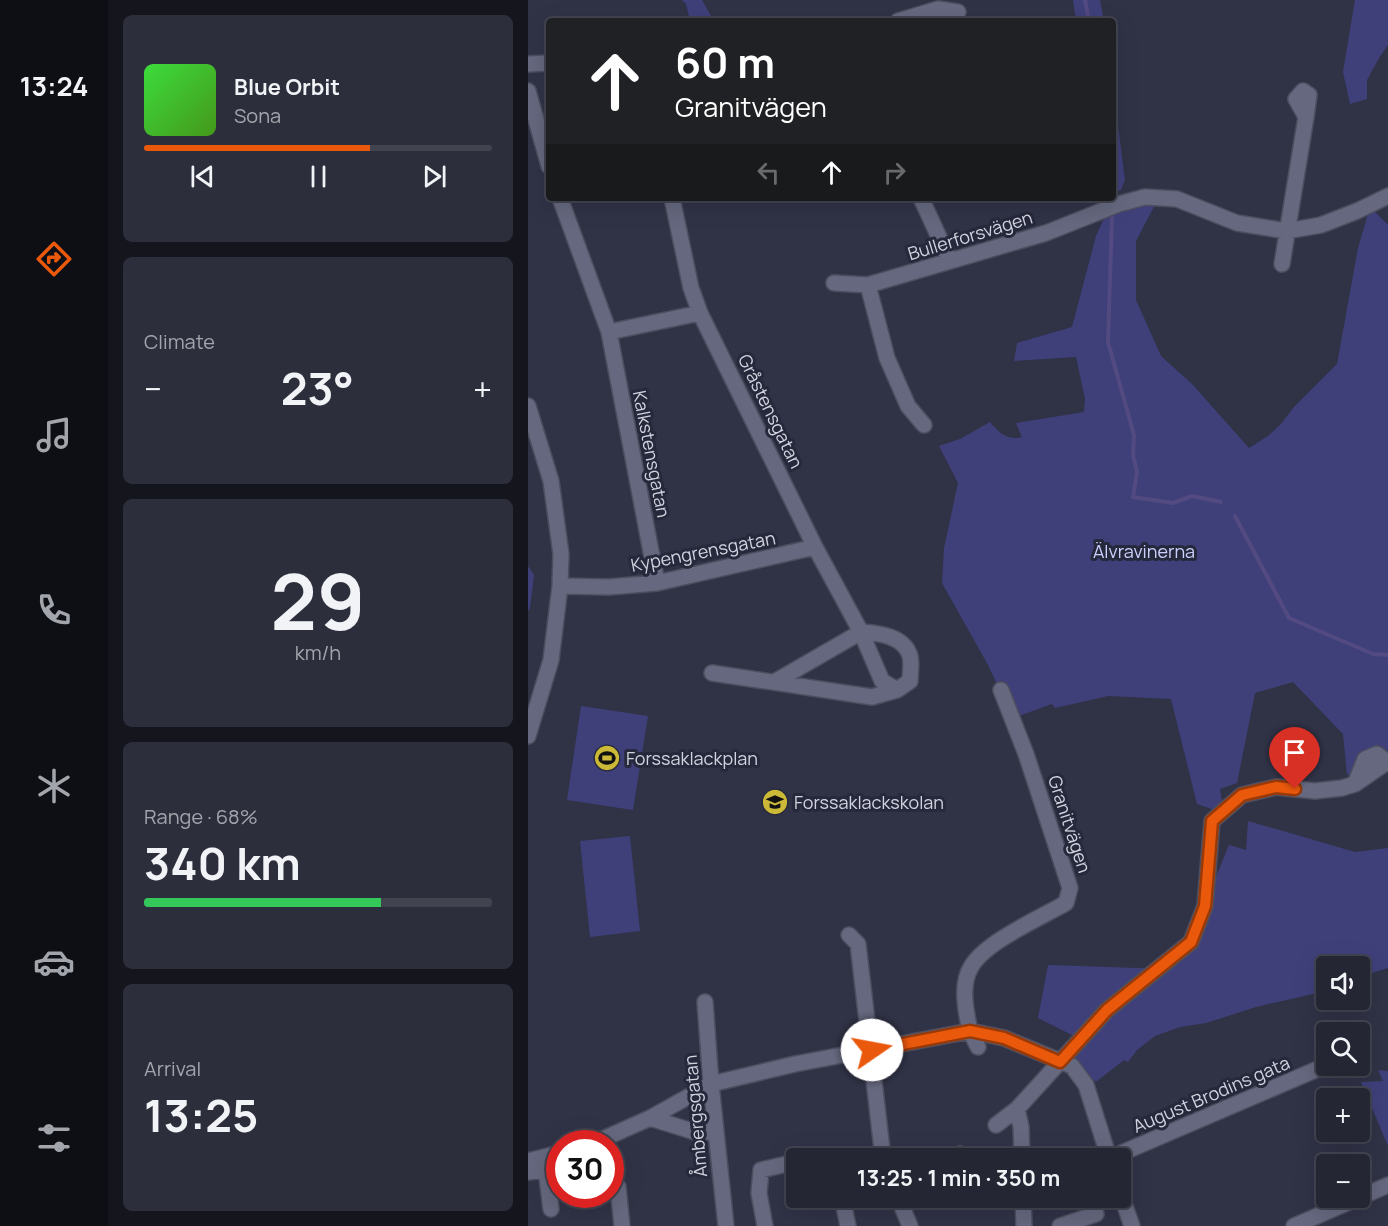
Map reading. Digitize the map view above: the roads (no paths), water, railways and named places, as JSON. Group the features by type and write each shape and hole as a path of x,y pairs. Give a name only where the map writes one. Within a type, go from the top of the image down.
{"street":[{"path":"908,18 938,9 958,12"},
{"path":"528,64 546,63"},
{"path":"528,91 546,155"},
{"path":"1282,264 1306,117"},
{"name":"Bullerforsvägen","path":"834,283 868,285 1046,233 1119,204 1145,197 1177,199 1236,222 1287,231 1321,225 1388,196"},
{"name":"Kalkstensgatan","path":"561,201 609,332 657,583"},
{"name":"Gråstensgatan","path":"673,201 691,288 700,313 815,547 861,632 882,681 897,690"},
{"path":"922,201 950,261"},
{"path":"868,285 887,358 908,406 924,426"},
{"path":"609,332 700,313"},
{"path":"528,406 551,482 561,554 560,586 550,660 528,736"},
{"name":"Kypengrensgatan","path":"560,586 609,587 657,583 815,547"},
{"path":"712,673 872,697 897,690 910,681 910,656 900,642 881,633 861,632 776,681"},
{"name":"Granitvägen","path":"978,1047 970,1031 965,990 970,968 984,951 1066,903 1070,888 1026,754 1001,690"},
{"path":"996,1125 1017,1109 1107,1010 1191,942 1205,906 1212,821 1242,795 1276,787 1315,791 1342,788 1355,784 1365,759 1377,754 1387,762"},
{"path":"849,935 858,944 872,1050 881,1148"},
{"name":"Åmbergsgatan","path":"705,1002 726,1226"},
{"path":"623,1130 650,1118 711,1084 795,1064 970,1031 1004,1038 1072,1066 1086,1085 1107,1148"},
{"name":"August Brodins gata","path":"1131,1149 1316,1070"},
{"path":"1017,1109 1021,1127 1022,1148"},
{"path":"650,1118 695,1132 716,1132"},
{"path":"528,1161 546,1156"},
{"path":"765,1226 759,1193 761,1170 786,1164"},
{"path":"528,1172 546,1170"},
{"path":"1294,1226 1388,1185"},
{"path":"620,1208 622,1226"},
{"path":"844,1208 848,1226"},
{"path":"904,1208 910,1226"},
{"path":"1023,1208 1024,1226"},
{"path":"1126,1208 1132,1226"},
{"path":"1060,1226 1096,1214"}],"waterway":[{"path":"1085,0 1088,18"},
{"path":"1112,217 1108,342 1134,435 1133,455 1137,472 1133,497 1173,503 1192,496 1221,502"},
{"path":"1235,516 1289,618 1373,654 1388,655"}],"place":[{"name":"Forssaklackplan","path":"607,758"},
{"name":"Forssaklackskolan","path":"775,802"}],"park label":[{"name":"Älvravinerna","path":"1144,551"}]}
